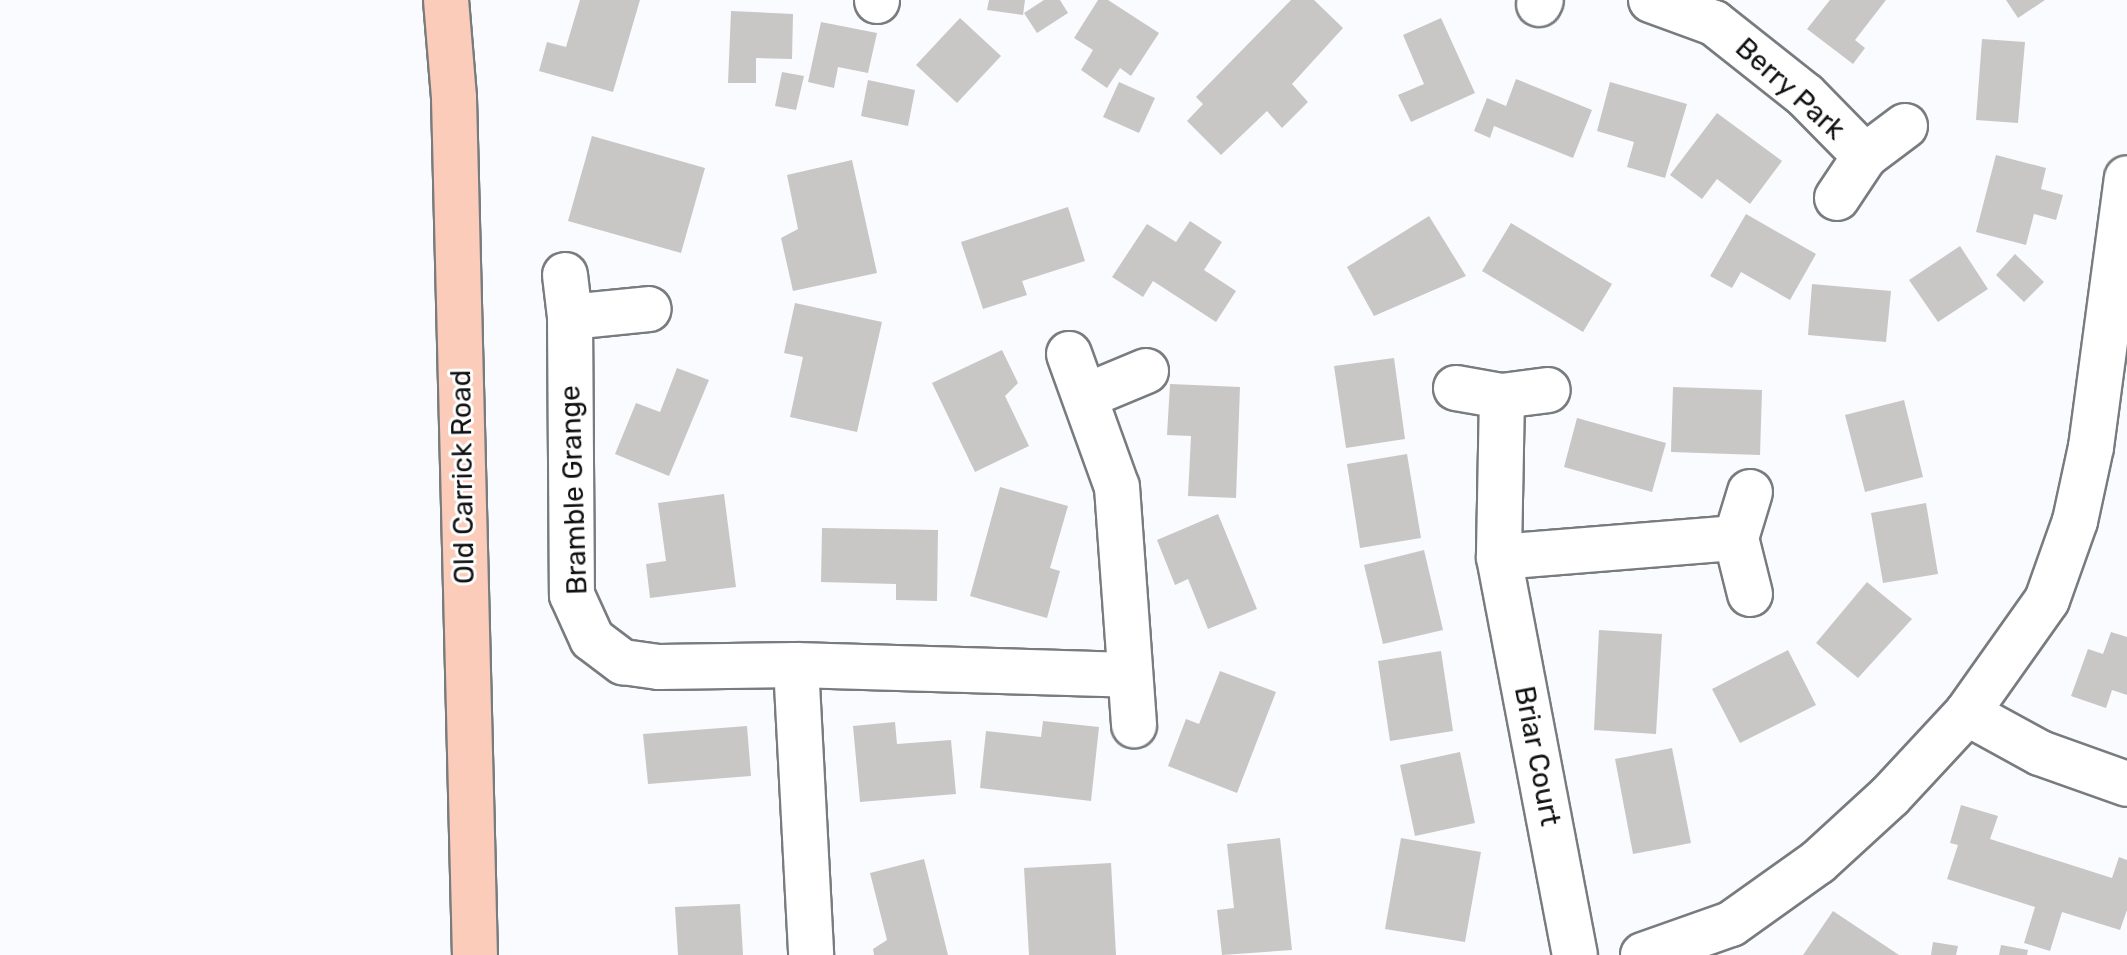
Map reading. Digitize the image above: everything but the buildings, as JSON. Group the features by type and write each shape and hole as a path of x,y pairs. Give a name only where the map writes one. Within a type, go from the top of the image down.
{"main road":[{"name":"Old Carrick Road","path":"446,0 454,98 475,955"}],"street":[{"name":"Berry Park","path":"1651,0 1725,11 1865,156"},
{"name":"Berry Park","path":"1837,198 1865,156 1905,126"},
{"path":"1643,955 1731,924 1818,862 1890,796 1967,713 2047,600 2075,521 2091,447 2127,178"},
{"name":"Bramble Grange","path":"649,309 567,296 572,595 592,639 623,662 659,667 796,665 1129,675"},
{"path":"1069,354 1117,487 1134,725"},
{"path":"1086,396 1146,371"},
{"path":"1456,388 1502,396 1548,390"},
{"name":"Briar Court","path":"1502,396 1499,557 1575,955"},
{"path":"1750,492 1736,538 1750,594"},
{"path":"1499,557 1736,538"},
{"path":"796,665 811,955"},
{"path":"1967,713 2040,753 2127,784"}]}
